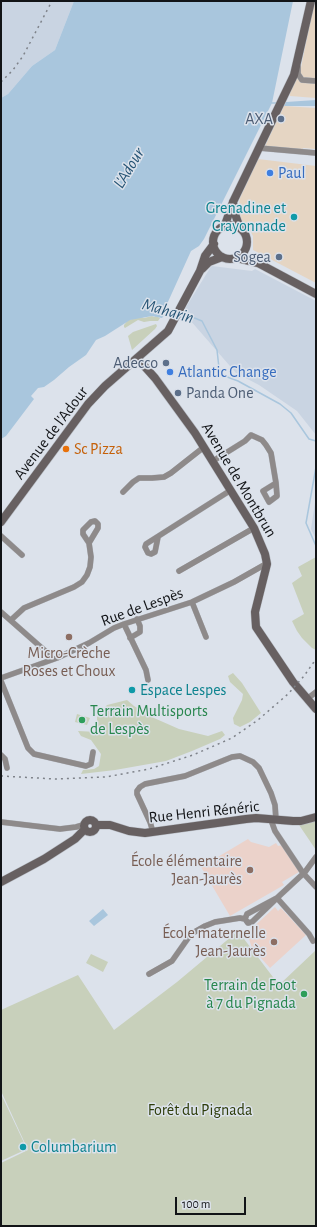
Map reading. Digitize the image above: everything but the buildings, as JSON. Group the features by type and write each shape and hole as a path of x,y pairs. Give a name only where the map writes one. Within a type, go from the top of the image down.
{"main road":[{"path":"289,84 306,1"},
{"path":"311,1 294,75 233,202 226,222 215,235 214,244 216,251 222,257 229,259 237,258 258,263 316,294"},
{"path":"233,202 240,228 246,235 247,239 246,248 237,258"},
{"path":"223,227 232,225 240,228"},
{"name":"Avenue de l'Adour","path":"1,522 88,404 146,349 165,334 174,321 200,271 205,256 214,244"},
{"path":"246,248 258,263"},
{"name":"Avenue de l'Adour","path":"200,271 209,262 222,257"},
{"path":"146,349 147,361 155,378"},
{"name":"Avenue de Montbrun","path":"137,358 155,378 165,398 204,447 254,528 266,554 267,564 255,612 256,627 293,682 316,709"},
{"name":"Rue Henri Rénéric","path":"84,827 88,832 92,832 96,825 110,825 139,833 256,818 301,821 316,816"},
{"path":"1,882 74,840 84,827"}],"street":[{"path":"301,45 298,72 300,77 302,80 316,82"},
{"path":"289,84 316,82"},
{"path":"259,148 316,154"},
{"path":"213,461 245,441 251,435 262,440 271,453 276,484"},
{"path":"123,492 133,482 140,478 164,477 204,447"},
{"path":"158,537 231,490"},
{"path":"179,571 254,528"},
{"path":"1,536 22,555"},
{"path":"10,620 24,608 74,587 82,582 90,567 90,543"},
{"name":"Rue de Lespès","path":"1,680 89,643 114,628 137,619 192,602 267,564"},
{"path":"192,602 206,637"},
{"path":"1,612 49,654 50,660"},
{"path":"130,638 140,632 140,626 137,619"},
{"path":"124,624 146,670 148,680"},
{"path":"1,680 28,748 34,754 86,766 90,764 93,752"},
{"path":"307,699 316,692"},
{"path":"1,755 5,759 7,768"},
{"path":"153,832 137,794 140,787 145,784 185,776 232,757 240,756 253,762 259,768 271,792 275,805 274,820 276,831 303,873 316,887"},
{"path":"1,822 60,829 84,827"},
{"path":"149,974 172,961 191,934 205,926 215,922 240,918 245,919 248,923 252,922 303,873 316,856"},
{"path":"277,898 309,934 313,941"}],"shaded area":[{"path":"1,1 74,1 55,50 32,66 8,94 1,98"},
{"path":"314,1 316,1 316,98 290,96 288,88 300,73"},
{"path":"284,106 316,108 316,149 303,148 302,150 265,146"},
{"path":"258,159 316,166 316,283 253,250 253,236 248,227 242,222 239,205 240,198"},
{"path":"212,266 252,271 255,269 316,301 316,435 297,411 259,385 236,373 183,312"},
{"path":"316,496 316,539 311,529"},
{"name":"École élémentaire Jean-Jaurès","path":"248,839 251,842 269,847 276,843 278,846 282,845 299,872 282,882 284,885 230,916 201,867"},
{"name":"École maternelle Jean-Jaurès","path":"275,907 278,911 281,908 306,935 270,968 252,948 247,933"}],"green space":[{"path":"152,316 160,318 158,321 144,322 138,320 125,328 124,327 128,320"},
{"path":"156,324 157,326 155,329 132,350 128,336 133,332"},
{"path":"316,557 316,650 302,638 292,621 304,614 292,583 302,576 298,567"},
{"path":"233,673 242,683 261,713 250,722 240,727 234,724 233,718 242,700 243,694 230,682 228,676"},
{"path":"127,700 154,718 179,729 208,736 222,731 225,735 220,739 166,761 81,774 83,770 94,769 99,766 101,754 91,740 81,736 78,731 97,732 97,717 107,705"},
{"name":"Terrain Multisports de Lespès","path":"77,714 90,718 87,725 75,722"},
{"path":"316,821 316,850 299,825"},
{"name":"Forêt du Pignada","path":"238,931 279,985 316,950 316,1226 1,1226 1,1163 28,1150 1,1091 1,1010 78,975 114,1030 177,982"},
{"path":"91,954 108,962 103,972 86,963"},
{"path":"1,1094 27,1149 1,1161"}],"water":[{"name":"L'Adour","path":"74,1 293,1 272,103 204,239 199,246 191,251 167,304 169,309 162,318 152,316 130,320 96,340 86,355 44,387 38,388 31,396 34,399 6,436 1,439 1,98 8,94 32,66 55,50"},
{"path":"316,100 316,106 284,106 286,102"},
{"path":"103,909 108,915 94,926 89,921"}],"waterway":[{"path":"272,103 278,103"},
{"name":"Maharin","path":"167,312 174,315"},
{"name":"Maharin","path":"180,317 192,317 202,321 217,350 219,368 222,375 238,381 280,404 291,413 309,439 316,441"},
{"name":"Maharin","path":"316,467 306,523 316,546"}],"railway":[{"path":"1,82 13,70 23,56 52,1"},
{"path":"1,776 55,779 106,777 149,769 193,755 232,738 258,720 288,694 304,676 316,659"}],"place":[{"name":"AXA","path":"281,119"},
{"name":"Paul","path":"270,173"},
{"name":"Grenadine et Crayonnade","path":"294,217"},
{"name":"Sogea","path":"279,257"},
{"name":"Adecco","path":"166,363"},
{"name":"Atlantic Change","path":"170,372"},
{"name":"Panda One","path":"178,393"},
{"name":"Sc Pizza","path":"66,449"},
{"name":"Micro-Crèche Roses et Choux","path":"69,637"},
{"name":"Espace Lespes","path":"132,690"},
{"name":"Terrain Multisports de Lespès","path":"82,720"},
{"name":"École élémentaire Jean-Jaurès","path":"250,870"},
{"name":"École maternelle Jean-Jaurès","path":"274,942"},
{"name":"Terrain de Foot à 7 du Pignada","path":"304,994"},
{"name":"Columbarium","path":"23,1147"}]}
